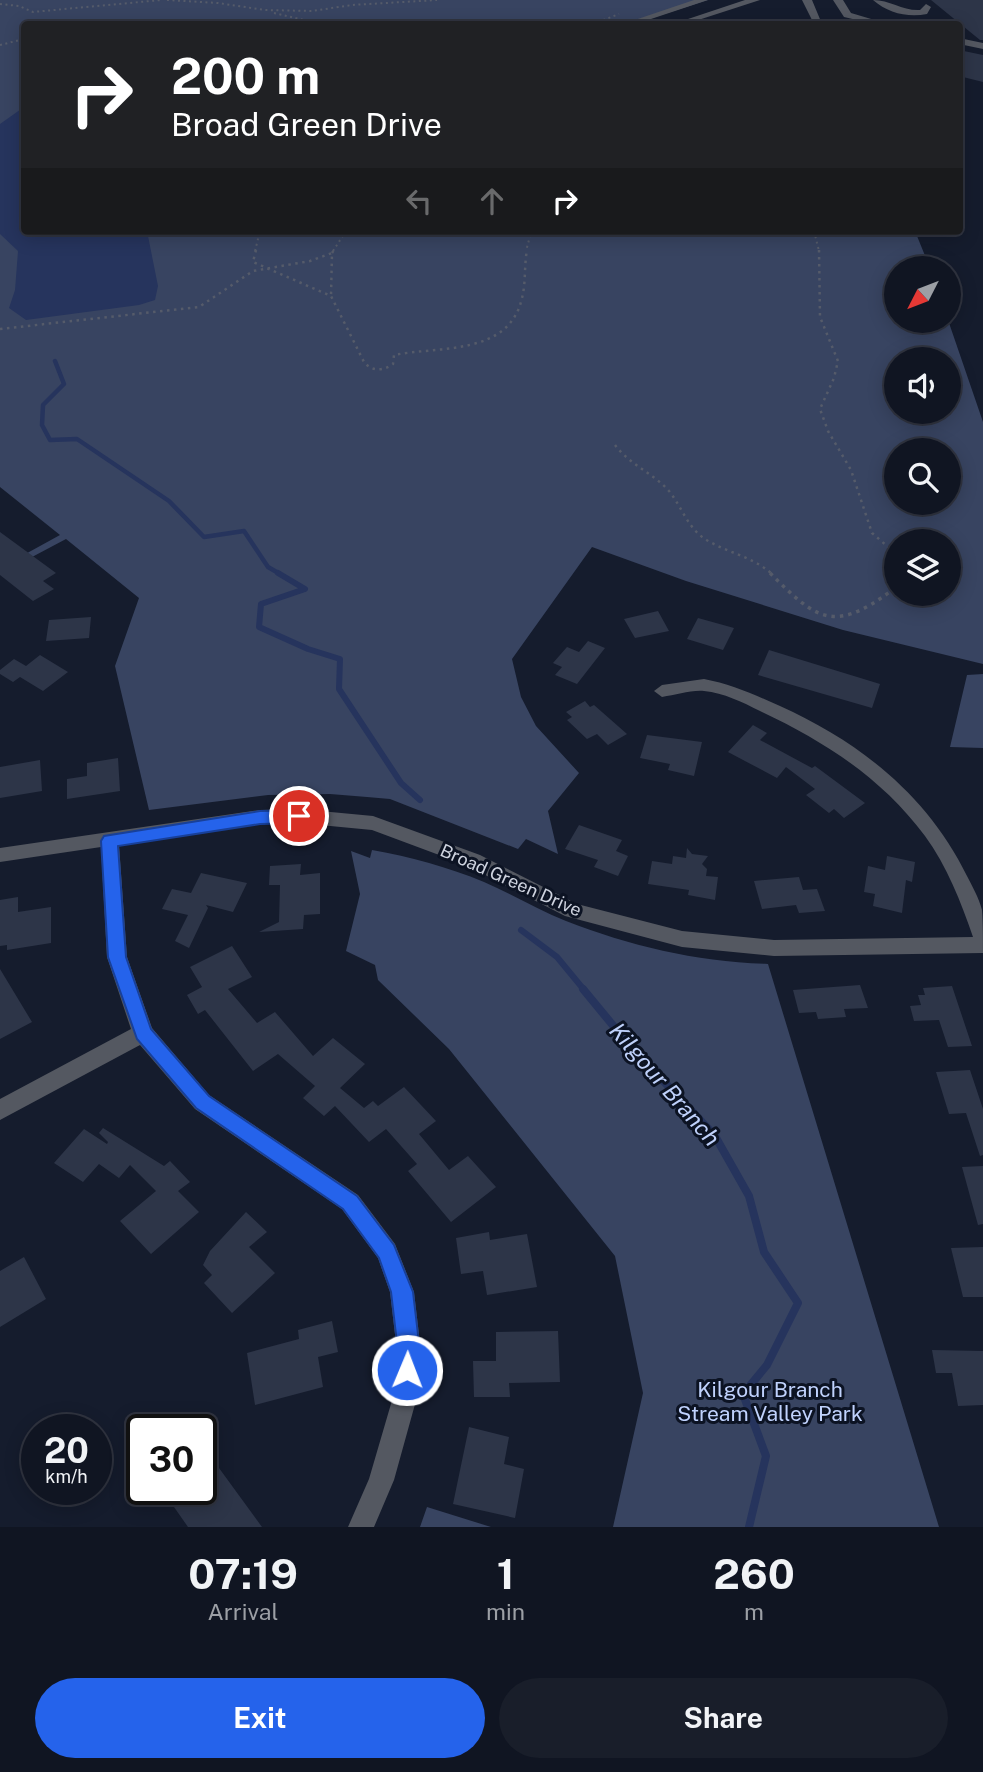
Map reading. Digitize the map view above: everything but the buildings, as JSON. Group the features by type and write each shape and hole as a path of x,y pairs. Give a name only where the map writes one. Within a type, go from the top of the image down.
{"street":[{"path":"637,21 702,0"},
{"path":"688,21 755,0"},
{"path":"807,0 817,21"},
{"path":"838,0 847,15 871,21"},
{"path":"882,2 910,14 924,12 924,5"},
{"path":"963,42 983,46"},
{"path":"662,691 702,685 736,693 806,723 854,754 897,790 933,833 967,892 983,937"},
{"name":"Broad Green Drive","path":"0,855 260,817 299,816 373,823 473,860 572,911 682,939 774,948 983,945"},
{"path":"110,841 117,957 143,1033 202,1102 350,1202 387,1252 402,1292 408,1343 405,1397 381,1480 361,1527"},
{"path":"0,1110 143,1033"}],"path":[{"path":"0,4 19,6 33,12 162,0"},
{"path":"167,0 218,3 265,10 309,21"},
{"path":"265,10 312,11 352,5 437,0"},
{"path":"0,45 21,40"},
{"path":"259,235 253,262 331,296"},
{"path":"343,235 332,253 331,296 362,360 378,370 387,370 393,364 394,355 414,350 483,344 501,335 515,320 522,301 525,251 529,235"},
{"path":"615,445 621,455 667,489 696,532 761,565 790,595 815,613 831,617 851,616 891,591 894,552 872,533 851,470 828,431 820,409 834,378 838,361 820,317 818,247 815,235"},
{"path":"0,329 199,307 214,301 243,276 263,268 308,263 332,253"}],"green space":[{"path":"0,0 708,0 642,21 21,21 21,235 917,235 925,256 884,256 884,333 952,333 957,347 884,347 884,424 961,424 961,358 983,422 983,664 843,630 686,581 592,547 512,659 521,697 536,726 579,773 548,811 558,854 526,839 518,849 390,799 330,794 268,795 149,810 115,666 139,598 66,539 0,574 0,568 60,535 0,487"},
{"path":"983,674 983,748 950,747 967,675"},
{"name":"Kilgour Branch Stream Valley Park","path":"372,850 429,863 470,877 556,917 615,938 690,956 768,964 939,1527 613,1527 643,1393 615,1256 449,1049 378,980 375,965 346,951 360,894 351,851 370,858"},
{"path":"427,1507 491,1527 420,1527"}],"shaded area":[{"path":"21,109 21,235 148,235 158,286 155,300 139,305 26,320 9,308 15,290 18,251 0,234 0,124"}],"waterway":[{"name":"Kilgour Branch","path":"55,361 64,384 43,405 42,425 50,440 77,439 169,501 204,537 244,531 268,567 280,574"},
{"name":"Kilgour Branch","path":"278,573 305,589 261,604 259,627 308,649 340,659 339,689 401,783 420,800"},
{"name":"Kilgour Branch","path":"521,930 557,957 585,991"},
{"name":"Kilgour Branch","path":"583,989 625,1040 715,1136 749,1196 764,1252 798,1303 767,1365 743,1394 766,1456 749,1527"}],"route":[{"path":"299,816 260,817 110,841 117,957 143,1033 202,1102 350,1202 387,1252 402,1292 408,1343 407,1370"}]}
